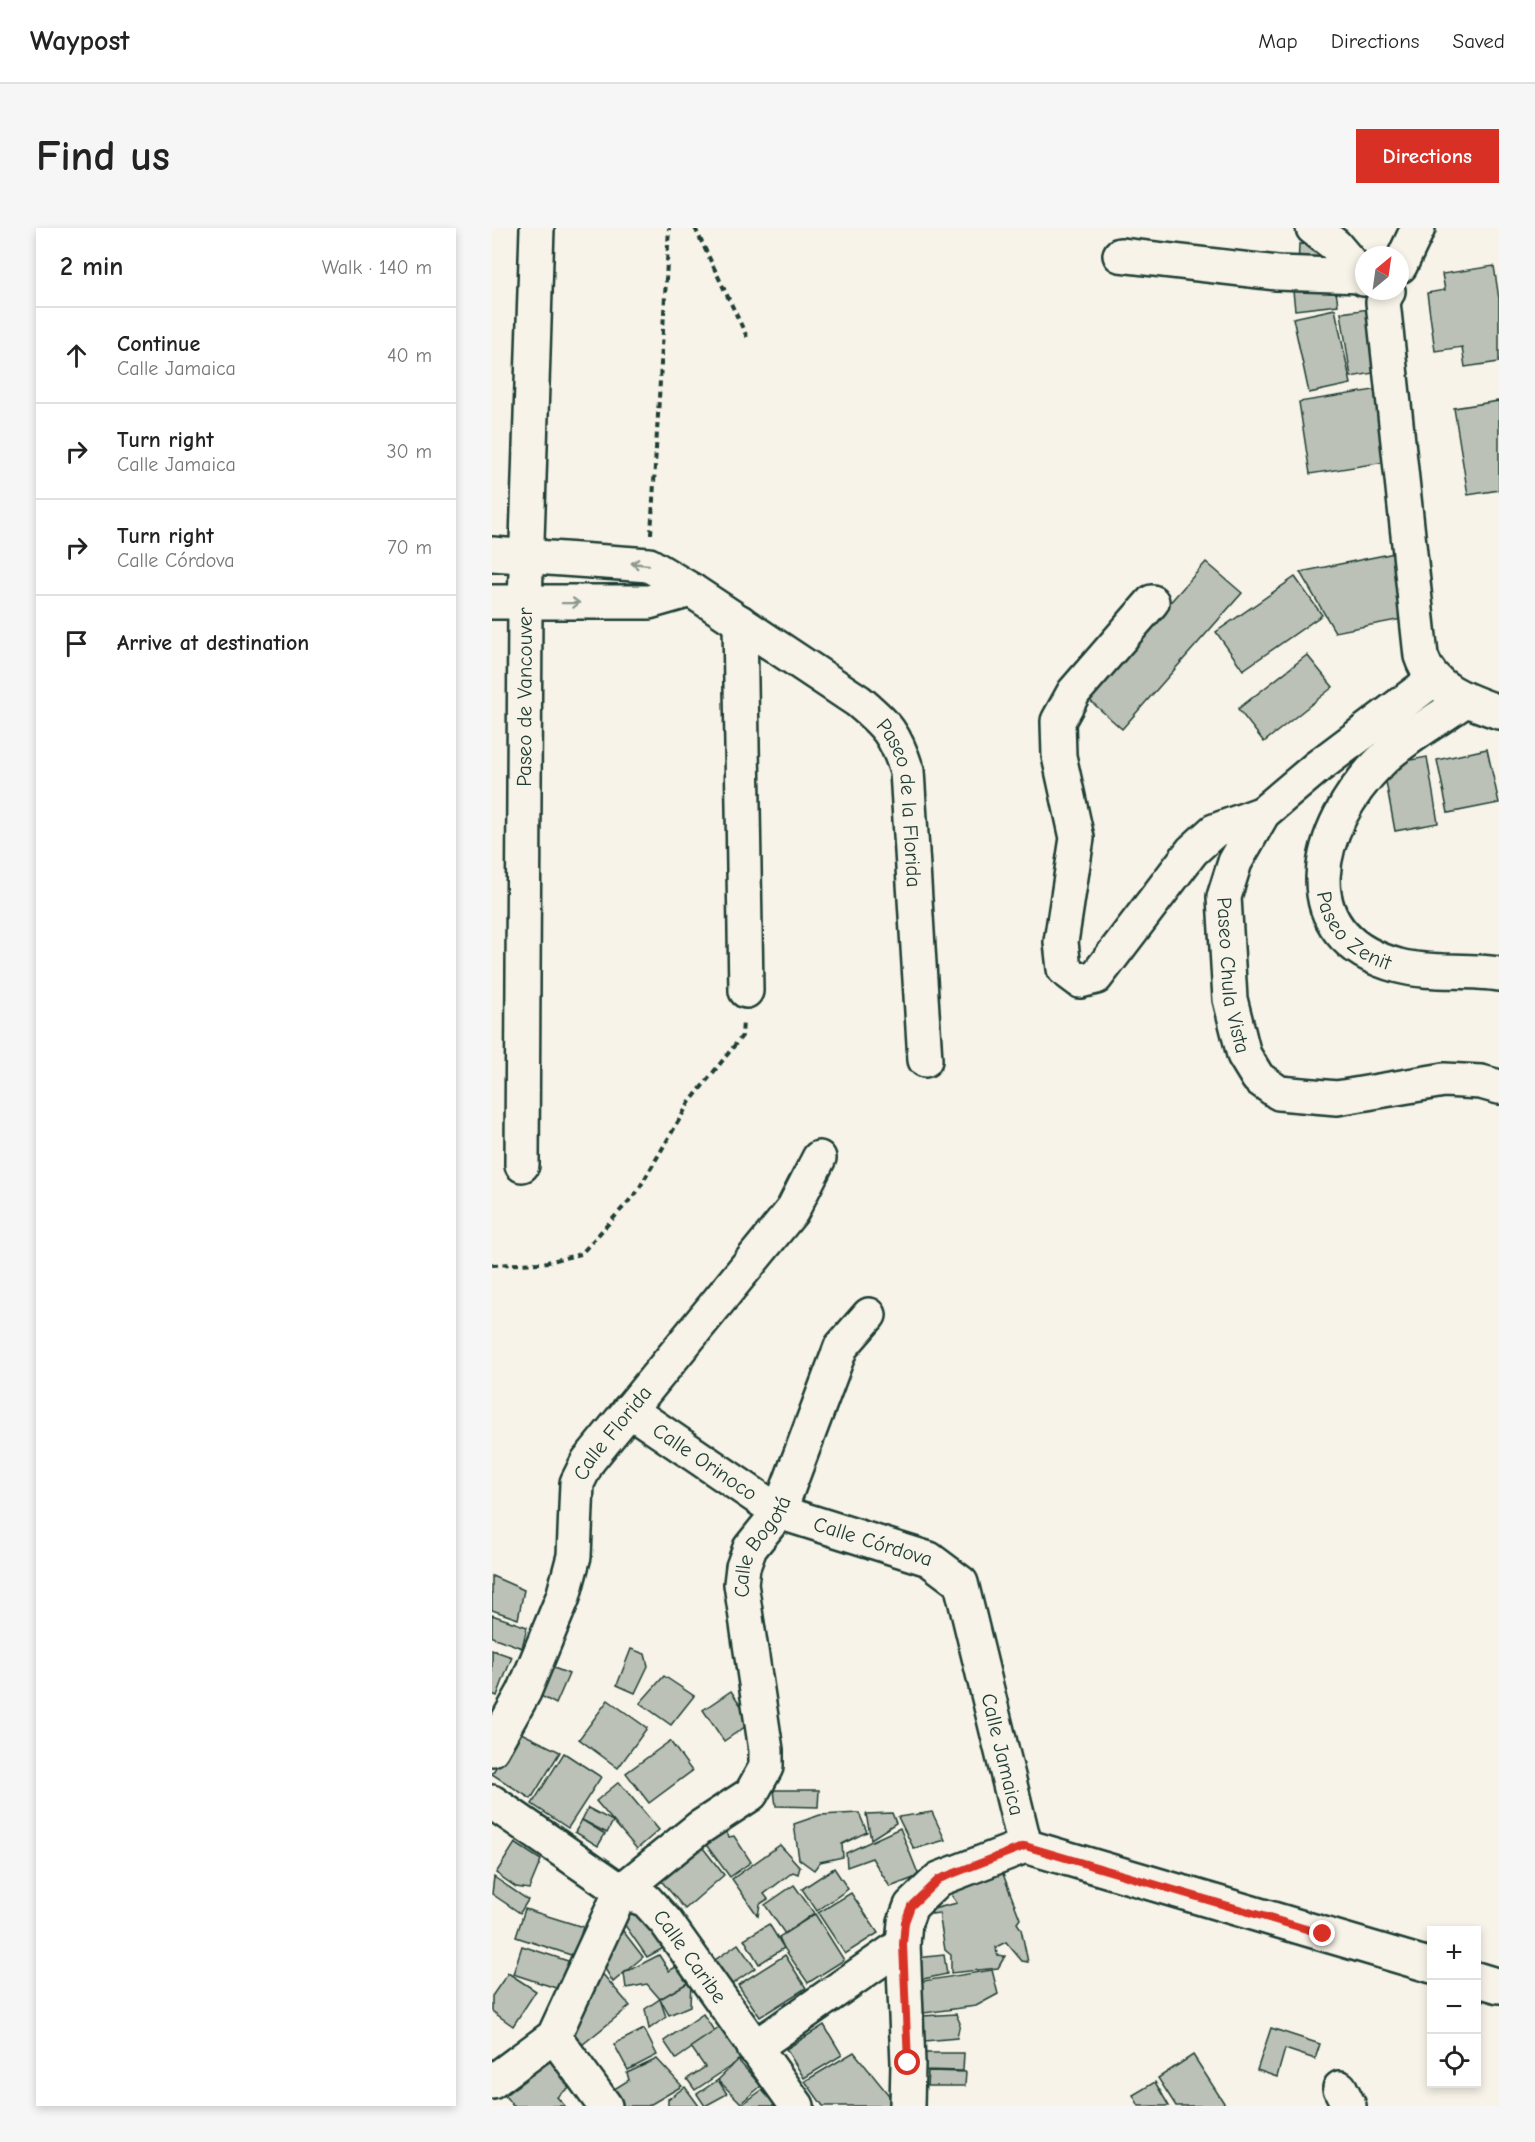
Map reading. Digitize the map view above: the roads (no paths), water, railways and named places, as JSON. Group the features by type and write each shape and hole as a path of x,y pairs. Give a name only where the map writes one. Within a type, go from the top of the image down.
{"street":[{"name":"Paseo de Vancouver","path":"522,1165 525,603 529,555 537,228"},
{"path":"1313,228 1335,245 1355,267"},
{"path":"1409,247 1418,228"},
{"path":"1120,255 1276,273 1355,285"},
{"path":"1376,300 1421,656 1433,680 1465,700 1499,712"},
{"name":"Paseo de la Florida","path":"492,554 649,565 740,622 858,701 881,720 897,740 908,771 925,1060"},
{"path":"492,602 650,602 692,590"},
{"path":"1152,602 1074,692 1058,721 1059,756 1077,838 1061,942 1064,969 1080,981 1096,977 1192,851 1214,831 1263,813"},
{"path":"740,622 746,991"},
{"name":"Paseo Chula Vista","path":"1433,680 1316,768 1263,813 1235,862 1224,897 1230,999 1244,1055 1258,1078 1279,1094 1328,1098 1444,1080 1481,1082 1499,1087"},
{"name":"Paseo Zenit","path":"1465,700 1382,760 1361,784 1339,816 1329,841 1322,870 1323,897 1337,927 1362,951 1400,966 1499,974"},
{"name":"Calle Florida","path":"492,1749 524,1692 563,1597 574,1556 577,1483 588,1461 792,1211 819,1158"},
{"name":"Calle Bogotá","path":"621,1891 699,1828 751,1794 766,1767 766,1750 741,1584 742,1567 750,1548 779,1512 842,1347 869,1315"},
{"name":"Calle Orinoco","path":"629,1410 779,1512"},
{"name":"Calle Córdova","path":"779,1512 929,1559 943,1567 961,1583"},
{"name":"Calle Jamaica","path":"961,1583 1025,1846"},
{"name":"Calle Caribe","path":"492,1802 621,1891 646,1900 666,1922 797,2106"},
{"path":"907,2106 908,2063 903,1944 905,1922 911,1906 939,1879 1025,1846 1427,1965"},
{"path":"492,2082 554,2036 621,1891"},
{"path":"754,2048 903,1944"},
{"path":"1479,1980 1499,1986"},
{"path":"554,2036 605,2106"}]}
